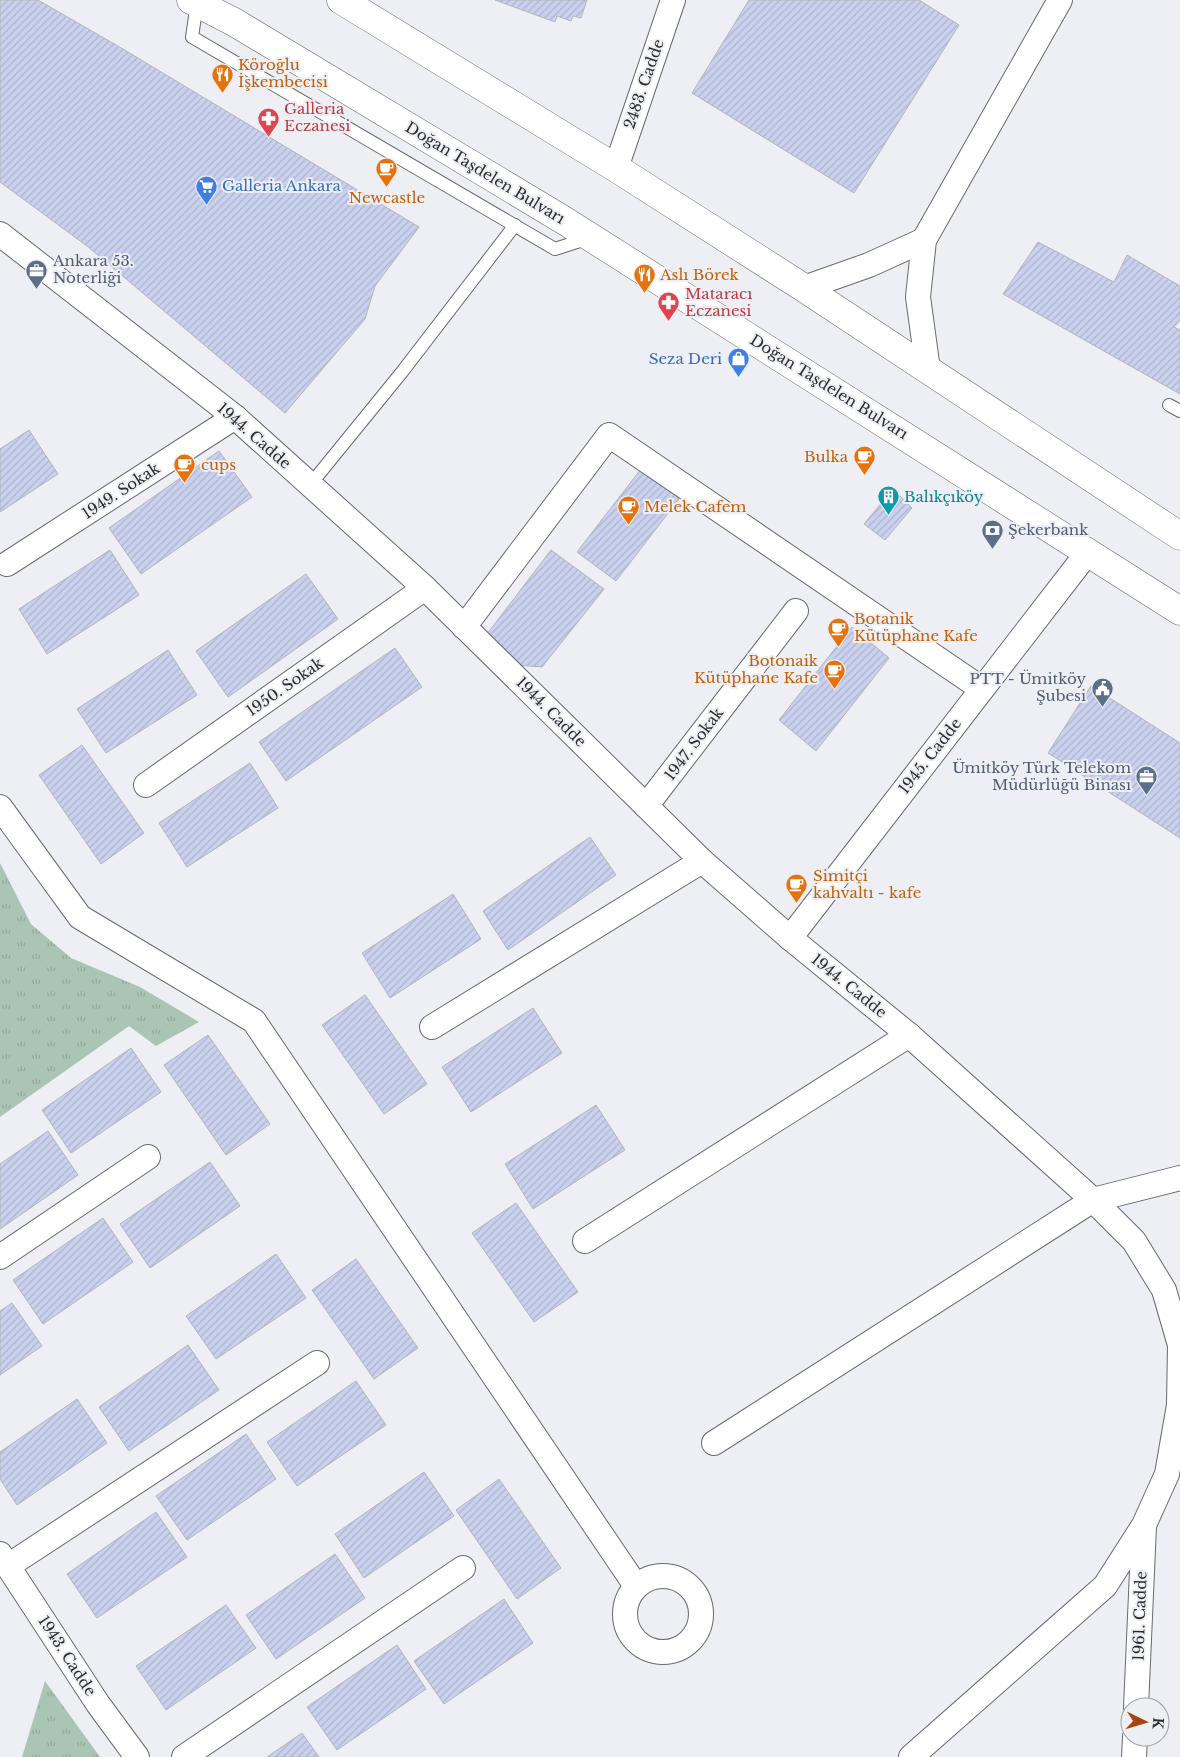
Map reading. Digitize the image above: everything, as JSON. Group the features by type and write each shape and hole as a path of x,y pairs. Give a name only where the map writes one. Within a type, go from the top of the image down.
{"main road":[{"path":"340,0 616,168 804,288 1180,536"},
{"name":"Doğan Taşdelen Bulvarı","path":"194,2 234,22 592,238 1180,611"}],"street":[{"name":"2483. Cadde","path":"616,168 673,0"},
{"path":"928,370 918,296 924,240 1054,2"},
{"path":"804,288 869,265 924,240"},
{"name":"1944. Cadde","path":"4,242 235,418 425,588 702,861 790,938 909,1034 1093,1200 1134,1241 1164,1290 1180,1345 1179,1406 1167,1474 1144,1525"},
{"name":"1949. Sokak","path":"7,564 235,418"},
{"path":"464,627 609,434 982,689"},
{"name":"1945. Cadde","path":"790,938 1088,552"},
{"name":"1950. Sokak","path":"146,785 425,588"},
{"name":"1947. Sokak","path":"646,806 796,611"},
{"path":"0,807 80,917 254,1022 636,1586"},
{"path":"432,1027 702,861"},
{"path":"585,1241 909,1034"},
{"path":"0,1257 148,1157"},
{"path":"714,1443 1093,1200 1180,1178"},
{"path":"4,1560 317,1363"},
{"path":"911,1757 1105,1586 1144,1525"},
{"name":"1961. Cadde","path":"1136,1697 1144,1525"},
{"name":"1943. Cadde","path":"4,1560 98,1704 137,1757"},
{"path":"184,1757 463,1568"}],"lane":[{"path":"194,2 192,37 555,249 592,238"},
{"path":"310,486 402,372 515,225"}],"green space":[{"path":"0,863 31,924 71,958 140,987 199,1022 156,1046 129,1026 0,1117"},
{"path":"45,1681 100,1757 22,1757"}],"building":[{"name":"Galleria Ankara","path":"0,0 38,0 419,227 375,286 365,319 285,413 87,246 0,182"},
{"path":"495,0 587,0 581,18 573,16 571,21 557,16 555,22"},
{"path":"749,0 919,0 959,25 854,193 692,93"},
{"path":"1038,242 1114,282 1127,255 1180,286 1180,320 1174,327 1180,330 1180,394 1003,294"},
{"path":"29,430 58,474 0,512 0,449"},
{"path":"219,451 252,497 141,574 109,528"},
{"name":"Melek Cafem","path":"644,465 679,499 616,581 577,552"},
{"name":"Balıkçıköy","path":"893,489 912,508 885,540 864,524"},
{"path":"110,550 139,595 47,654 19,609"},
{"path":"551,550 604,589 542,667 517,665 487,634"},
{"path":"306,574 338,619 228,697 196,651"},
{"name":"Botonaik Kütüphane Kafe","path":"852,627 889,658 816,751 779,720"},
{"path":"395,648 422,687 286,781 259,742"},
{"path":"168,650 197,695 106,753 77,709"},
{"name":"Ümitköy Türk Telekom Müdürlüğü Binası","path":"1091,686 1180,743 1180,838 1048,753"},
{"path":"82,745 144,833 101,864 39,775"},
{"path":"250,763 278,808 187,867 159,823"},
{"path":"590,837 616,875 508,950 483,911"},
{"path":"453,894 481,939 390,998 362,953"},
{"path":"365,995 427,1084 384,1114 322,1025"},
{"path":"533,1008 562,1053 471,1112 442,1067"},
{"path":"208,1035 270,1124 226,1155 164,1065"},
{"path":"131,1048 161,1092 71,1153 42,1110"},
{"path":"596,1105 625,1150 533,1209 505,1164"},
{"path":"48,1131 78,1175 0,1229 0,1164"},
{"path":"210,1162 240,1206 150,1268 120,1224"},
{"path":"516,1203 578,1292 534,1322 472,1233"},
{"path":"103,1218 133,1262 43,1324 13,1280"},
{"path":"276,1254 306,1298 216,1359 186,1316"},
{"path":"356,1259 418,1348 374,1379 312,1290"},
{"path":"12,1303 42,1346 0,1375 0,1311"},
{"path":"188,1345 219,1390 129,1451 99,1407"},
{"path":"356,1381 386,1425 297,1486 267,1442"},
{"path":"77,1399 107,1443 17,1505 0,1479 0,1452"},
{"path":"246,1434 276,1479 187,1540 156,1496"},
{"path":"424,1472 454,1516 364,1578 335,1534"},
{"path":"499,1479 561,1568 517,1599 456,1510"},
{"path":"156,1512 187,1557 97,1618 67,1574"},
{"path":"335,1554 365,1598 276,1659 246,1615"},
{"path":"504,1599 533,1643 444,1704 414,1661"},
{"path":"226,1605 256,1648 166,1710 136,1666"},
{"path":"397,1645 426,1689 337,1750 307,1707"},
{"path":"302,1733 319,1757 267,1757"}],"place":[{"name":"Köroğlu İşkembecisi","path":"222,93"},
{"name":"Galleria Eczanesi","path":"268,137"},
{"name":"Newcastle","path":"387,188"},
{"name":"Galleria Ankara","path":"206,205"},
{"name":"Ankara 53. Noterliği","path":"37,289"},
{"name":"Aslı Börek","path":"644,294"},
{"name":"Mataracı Eczanesi","path":"669,322"},
{"name":"Seza Deri","path":"738,378"},
{"name":"Bulka","path":"864,476"},
{"name":"cups","path":"185,484"},
{"name":"Balıkçıköy","path":"888,516"},
{"name":"Melek Cafem","path":"628,526"},
{"name":"Şekerbank","path":"992,549"},
{"name":"Botanik Kütüphane Kafe","path":"838,647"},
{"name":"Botonaik Kütüphane Kafe","path":"834,689"},
{"name":"PTT - Ümitköy Şubesi","path":"1102,707"},
{"name":"Ümitköy Türk Telekom Müdürlüğü Binası","path":"1147,796"},
{"name":"Simitçi kahvaltı - kafe","path":"797,904"}]}
